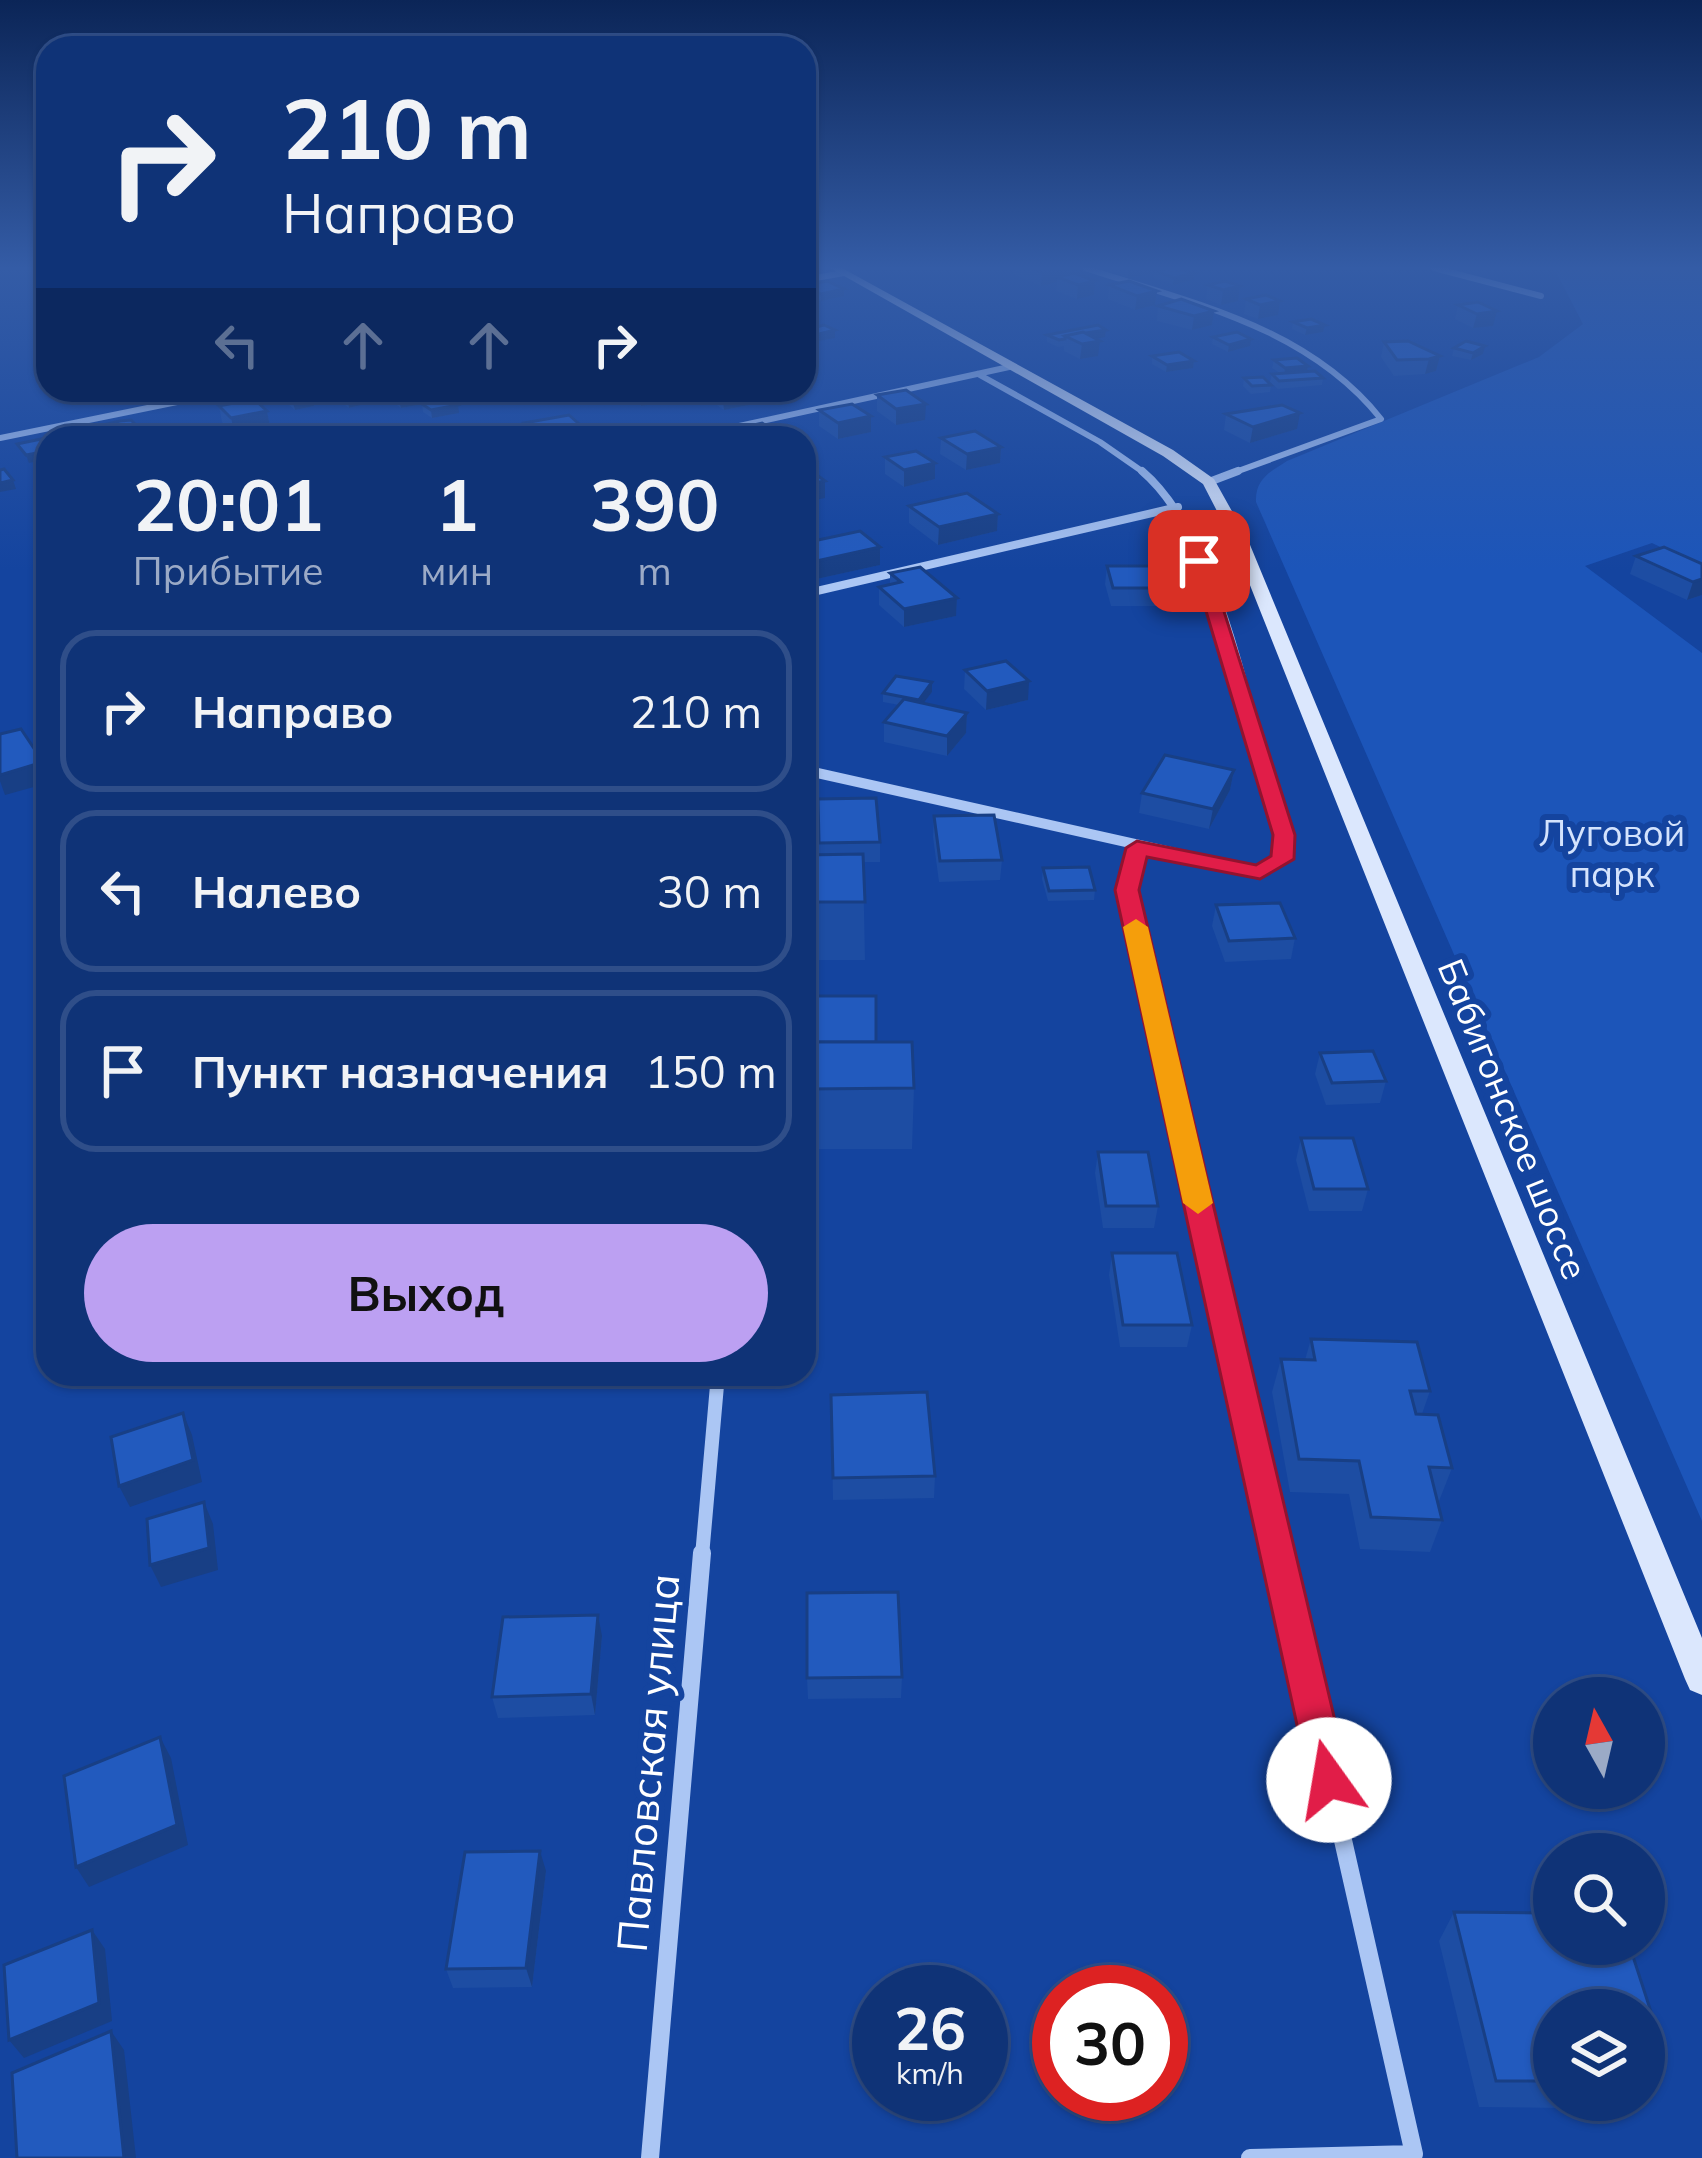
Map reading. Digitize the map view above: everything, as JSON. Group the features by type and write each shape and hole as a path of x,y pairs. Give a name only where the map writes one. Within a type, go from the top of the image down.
{"street":[{"path":"739,426 1001,369"},
{"path":"1012,369 1168,453 1209,482 1381,419 1350,382 1331,369"},
{"path":"816,773 1260,872 1282,859 1284,835 1246,704 1178,507 1124,460 977,374"},
{"path":"59,426 177,402"},
{"path":"0,438 36,431"},
{"name":"Бабигонское шоссе","path":"1209,482 1258,585 1702,1679"},
{"path":"816,591 1178,507"},
{"path":"1137,848 1127,890 1414,2154 1250,2158"},
{"name":"Павловская улица","path":"650,2158 717,1386"}],"green space":[{"name":"Луговой парк","path":"1511,369 1702,369 1702,567 1652,543 1585,566 1702,653 1702,1521 1256,502 1261,482 1287,461"}],"building":[{"path":"1315,371 1323,378 1279,381 1272,374"},
{"path":"1263,377 1271,385 1252,386 1244,378"},
{"path":"906,390 926,404 896,409 877,395"},
{"path":"257,402 267,411 231,418 219,406"},
{"path":"454,402 458,405 431,410 422,404"},
{"path":"852,404 871,416 838,423 819,410"},
{"path":"1282,405 1300,413 1253,427 1226,414"},
{"path":"569,415 581,426 527,426 524,423"},
{"path":"131,420 137,426 99,426"},
{"path":"975,431 1001,447 967,454 941,438"},
{"path":"36,440 36,453 26,455 17,444"},
{"path":"916,451 935,463 904,470 885,457"},
{"path":"0,470 13,480 0,483"},
{"path":"967,493 998,514 939,527 909,506"},
{"path":"860,531 880,547 816,561 816,540"},
{"path":"1664,547 1702,564 1702,579 1693,582 1636,556"},
{"path":"1107,566 1160,566 1167,588 1113,588"},
{"path":"920,567 957,598 904,609 879,587 901,582 890,573"},
{"path":"1006,661 1029,681 987,691 965,670"},
{"path":"896,676 932,682 919,700 883,693"},
{"path":"904,699 967,713 947,736 884,722"},
{"path":"21,729 36,752 36,764 0,775 0,734"},
{"path":"1165,755 1234,770 1213,809 1142,793"},
{"path":"876,798 880,842 819,843 818,799"},
{"path":"994,815 1002,860 940,861 934,816"},
{"path":"863,854 865,902 816,902 816,855"},
{"path":"1089,867 1095,890 1049,891 1043,868"},
{"path":"1280,903 1295,938 1229,941 1216,905"},
{"path":"816,996 876,996 876,1042 816,1042"},
{"path":"816,1042 912,1042 914,1088 816,1089"},
{"path":"1373,1051 1386,1081 1332,1083 1320,1053"},
{"path":"1301,1138 1353,1138 1368,1189 1314,1189"},
{"path":"1098,1152 1148,1152 1158,1206 1106,1206"},
{"path":"1112,1253 1177,1253 1192,1325 1123,1325"},
{"path":"1311,1339 1417,1342 1430,1391 1410,1391 1416,1414 1438,1415 1452,1468 1429,1467 1442,1520 1371,1517 1359,1461 1299,1459 1281,1359 1315,1360"},
{"path":"927,1392 935,1476 833,1478 831,1395"},
{"path":"183,1413 193,1460 119,1486 111,1437"},
{"path":"204,1502 209,1548 150,1565 147,1519"},
{"path":"898,1592 902,1677 807,1678 807,1593"},
{"path":"598,1615 591,1694 492,1697 503,1617"},
{"path":"160,1737 177,1825 76,1867 64,1776"},
{"path":"540,1851 526,1968 446,1969 465,1852"},
{"path":"1454,1912 1533,1913 1533,1965 1636,1965 1644,1989 1533,1989 1533,2081 1496,2081"},
{"path":"92,1930 99,2003 9,2040 4,1965"},
{"path":"111,2031 124,2158 17,2158 12,2073"}],"slow traffic":[{"path":"1136,927 1198,1203"}],"route":[{"path":"1199,561 1284,835 1282,859 1260,872 1137,848 1127,890 1329,1780"}]}
